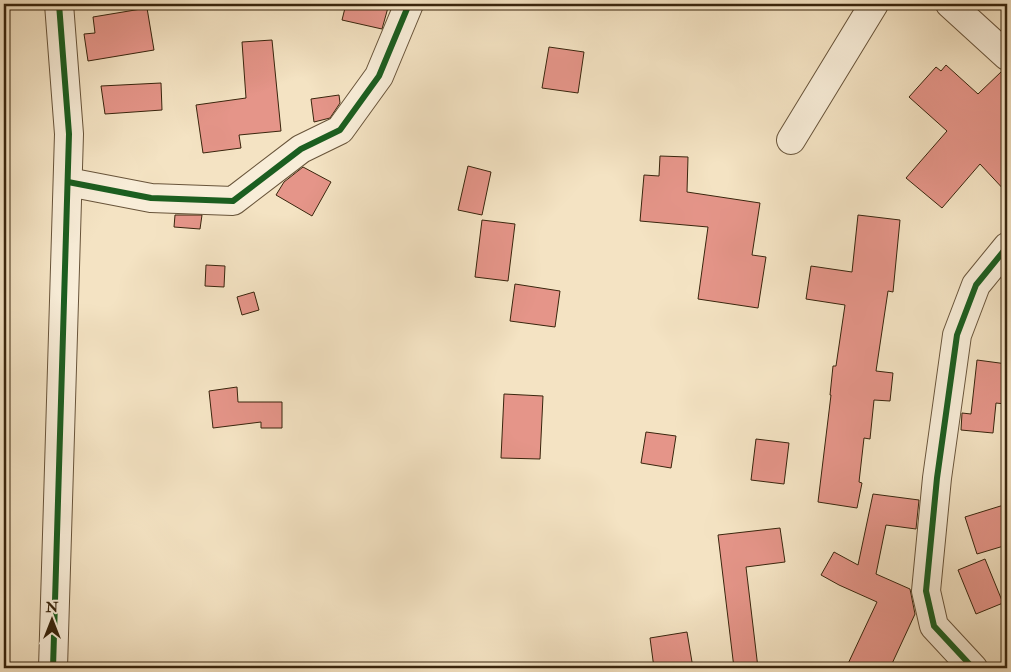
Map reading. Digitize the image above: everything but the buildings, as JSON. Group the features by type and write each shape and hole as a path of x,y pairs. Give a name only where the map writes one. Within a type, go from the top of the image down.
{"street":[{"path":"53,668 69,134 58,4"},
{"path":"68,182 151,198 233,201 301,149 340,130 379,76 409,4"},
{"path":"791,140 874,4"},
{"path":"950,4 1007,56"},
{"path":"973,668 934,626 926,591 937,478 958,335 976,285 1007,247"},
{"path":"976,285 1007,281"}],"cycle path":[{"path":"53,668 69,134 59,4"},
{"path":"68,182 151,198 233,201 301,149 340,130 379,76 409,4"},
{"path":"973,668 934,626 926,591 937,478 957,335 976,285 1007,247"}]}
